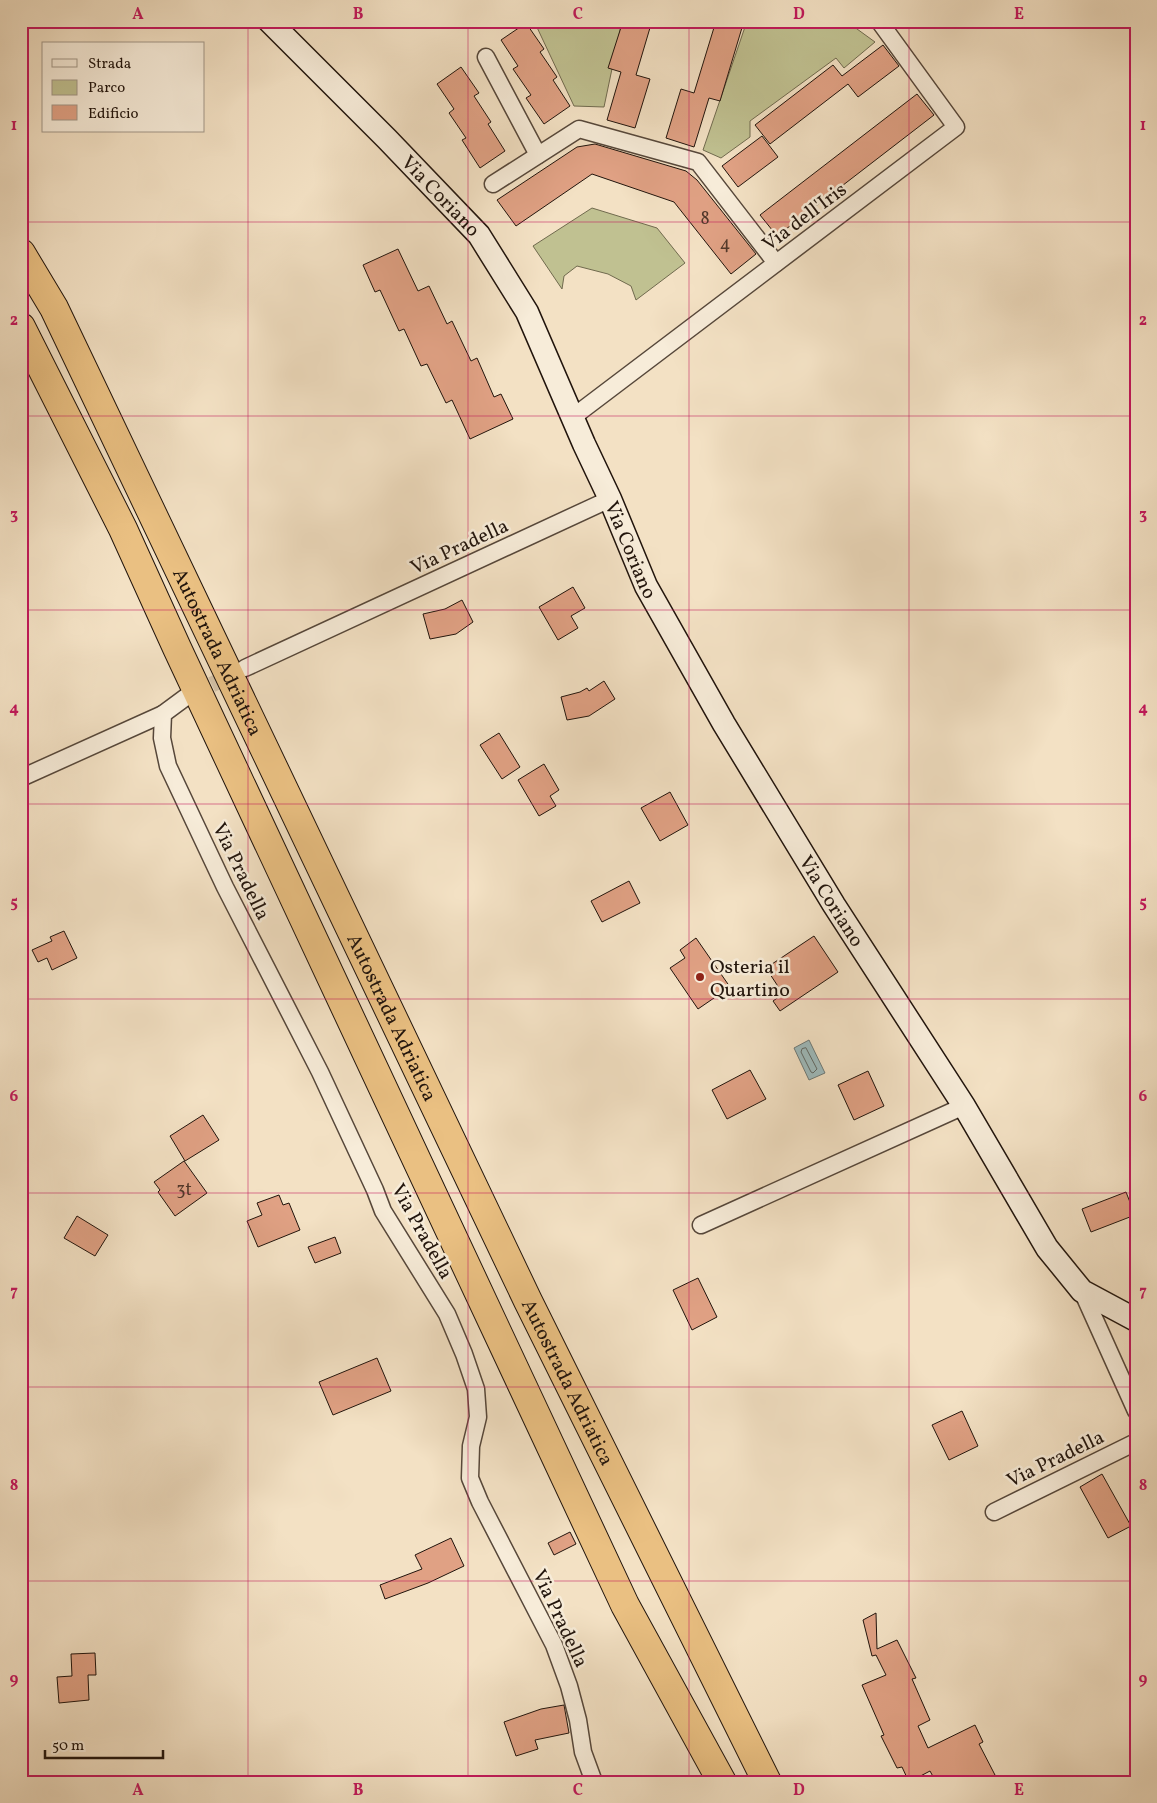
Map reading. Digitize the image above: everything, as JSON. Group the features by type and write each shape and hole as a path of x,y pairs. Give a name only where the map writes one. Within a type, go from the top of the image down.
{"highway":[{"name":"Autostrada Adriatica","path":"21,253 54,308 523,1292 767,1782"},
{"name":"Autostrada Adriatica","path":"21,326 123,529 625,1605 722,1782"}],"main road":[{"name":"Via Coriano","path":"269,21 387,139 479,235 527,312 610,499 646,586 724,724 834,905 964,1106 1047,1248 1082,1291 1136,1320"}],"street":[{"name":"Via dell'Iris","path":"573,417 956,127 879,21"},
{"path":"486,58 538,156"},
{"path":"493,184 579,129 698,162 776,263"},
{"name":"Via Pradella","path":"245,668 610,499"},
{"path":"21,778 163,714 186,698"},
{"name":"Via Pradella","path":"163,714 162,738 168,766 221,879 320,1072 383,1211 447,1314 464,1354 476,1389 478,1418 471,1446 470,1478 480,1502 554,1645 578,1720 583,1752 594,1782"},
{"path":"701,1225 964,1106"},
{"path":"1082,1291 1136,1411"},
{"name":"Via Pradella","path":"994,1512 1136,1442"}],"green space":[{"path":"534,21 622,21 604,107 574,106"},
{"path":"747,21 846,21 875,42 844,68 836,58 750,121 750,137 721,158 703,150"},
{"path":"592,208 657,228 685,263 636,300 631,286 608,274 577,266 564,276 562,289 533,246"}],"water":[{"path":"809,1040 825,1073 809,1080 794,1048"}],"building":[{"path":"623,21 652,21 636,75 650,79 635,128 607,120 621,72 608,68"},
{"path":"716,21 744,21 720,101 709,98 694,147 666,138 681,89 694,93"},
{"path":"526,23 544,49 540,52 557,77 553,80 570,106 544,124 526,98 531,95 513,69 518,66 501,40"},
{"path":"883,45 899,66 858,97 848,84 770,144 755,125 833,65 842,76"},
{"path":"461,67 479,93 474,96 491,122 488,124 505,151 480,168 462,140 466,138 449,113 454,109 437,84"},
{"path":"917,94 934,115 777,236 760,215"},
{"path":"762,136 778,157 738,187 722,166"},
{"path":"595,144 686,171 697,180 756,254 731,274 674,202 592,174 516,226 497,200 577,147"},
{"path":"398,249 418,291 429,286 447,324 452,321 471,361 477,358 494,397 501,394 513,419 470,439 452,400 446,403 427,364 421,366 404,329 399,331 380,290 375,292 363,265"},
{"path":"573,587 585,608 571,616 578,628 558,640 539,607"},
{"path":"462,600 473,622 456,634 430,639 423,614 445,609"},
{"path":"604,681 615,699 589,716 567,720 561,697 587,688 589,691"},
{"path":"499,733 520,767 502,779 480,745"},
{"path":"544,764 559,790 550,796 556,806 539,816 518,780"},
{"path":"670,792 688,825 660,841 641,808"},
{"path":"629,881 640,903 602,922 591,901"},
{"path":"64,931 77,958 52,970 47,958 38,962 32,950 52,941 50,937"},
{"path":"814,936 838,972 780,1011 773,1001 783,994 766,968"},
{"name":"Osteria il Quartino","path":"696,938 730,987 698,1009 670,968 685,958 680,950"},
{"path":"750,1070 766,1099 727,1119 712,1090"},
{"path":"868,1071 884,1106 854,1120 838,1085"},
{"path":"203,1115 219,1140 185,1161 170,1136"},
{"path":"184,1161 207,1193 175,1216 158,1192 160,1190 154,1182"},
{"path":"1126,1192 1135,1215 1091,1232 1082,1209"},
{"path":"279,1195 283,1205 289,1203 300,1230 258,1247 247,1221 262,1215 257,1203"},
{"path":"77,1216 108,1235 95,1256 64,1238"},
{"path":"335,1237 341,1253 315,1263 308,1247"},
{"path":"698,1278 717,1317 692,1330 673,1290"},
{"path":"377,1358 391,1391 333,1415 319,1382"},
{"path":"962,1411 978,1446 949,1460 932,1425"},
{"path":"1102,1474 1131,1526 1108,1538 1080,1487"},
{"path":"570,1532 576,1544 554,1555 548,1543"},
{"path":"451,1538 464,1566 428,1583 385,1599 380,1585 422,1569 415,1555"},
{"path":"876,1613 877,1649 897,1640 916,1678 912,1679 930,1720 918,1726 928,1748 975,1725 983,1742 979,1744 995,1775 983,1782 936,1782 930,1771 909,1782 902,1767 897,1768 881,1736 884,1735 862,1685 886,1675 876,1655 872,1656 863,1620"},
{"path":"95,1653 96,1675 88,1675 89,1700 59,1703 57,1677 72,1676 71,1654"},
{"path":"564,1705 569,1733 535,1740 538,1749 516,1756 504,1722 541,1709"}],"tunnel":[{"path":"190,695 236,673"}],"place":[{"name":"Osteria il Quartino","path":"700,977"}]}
